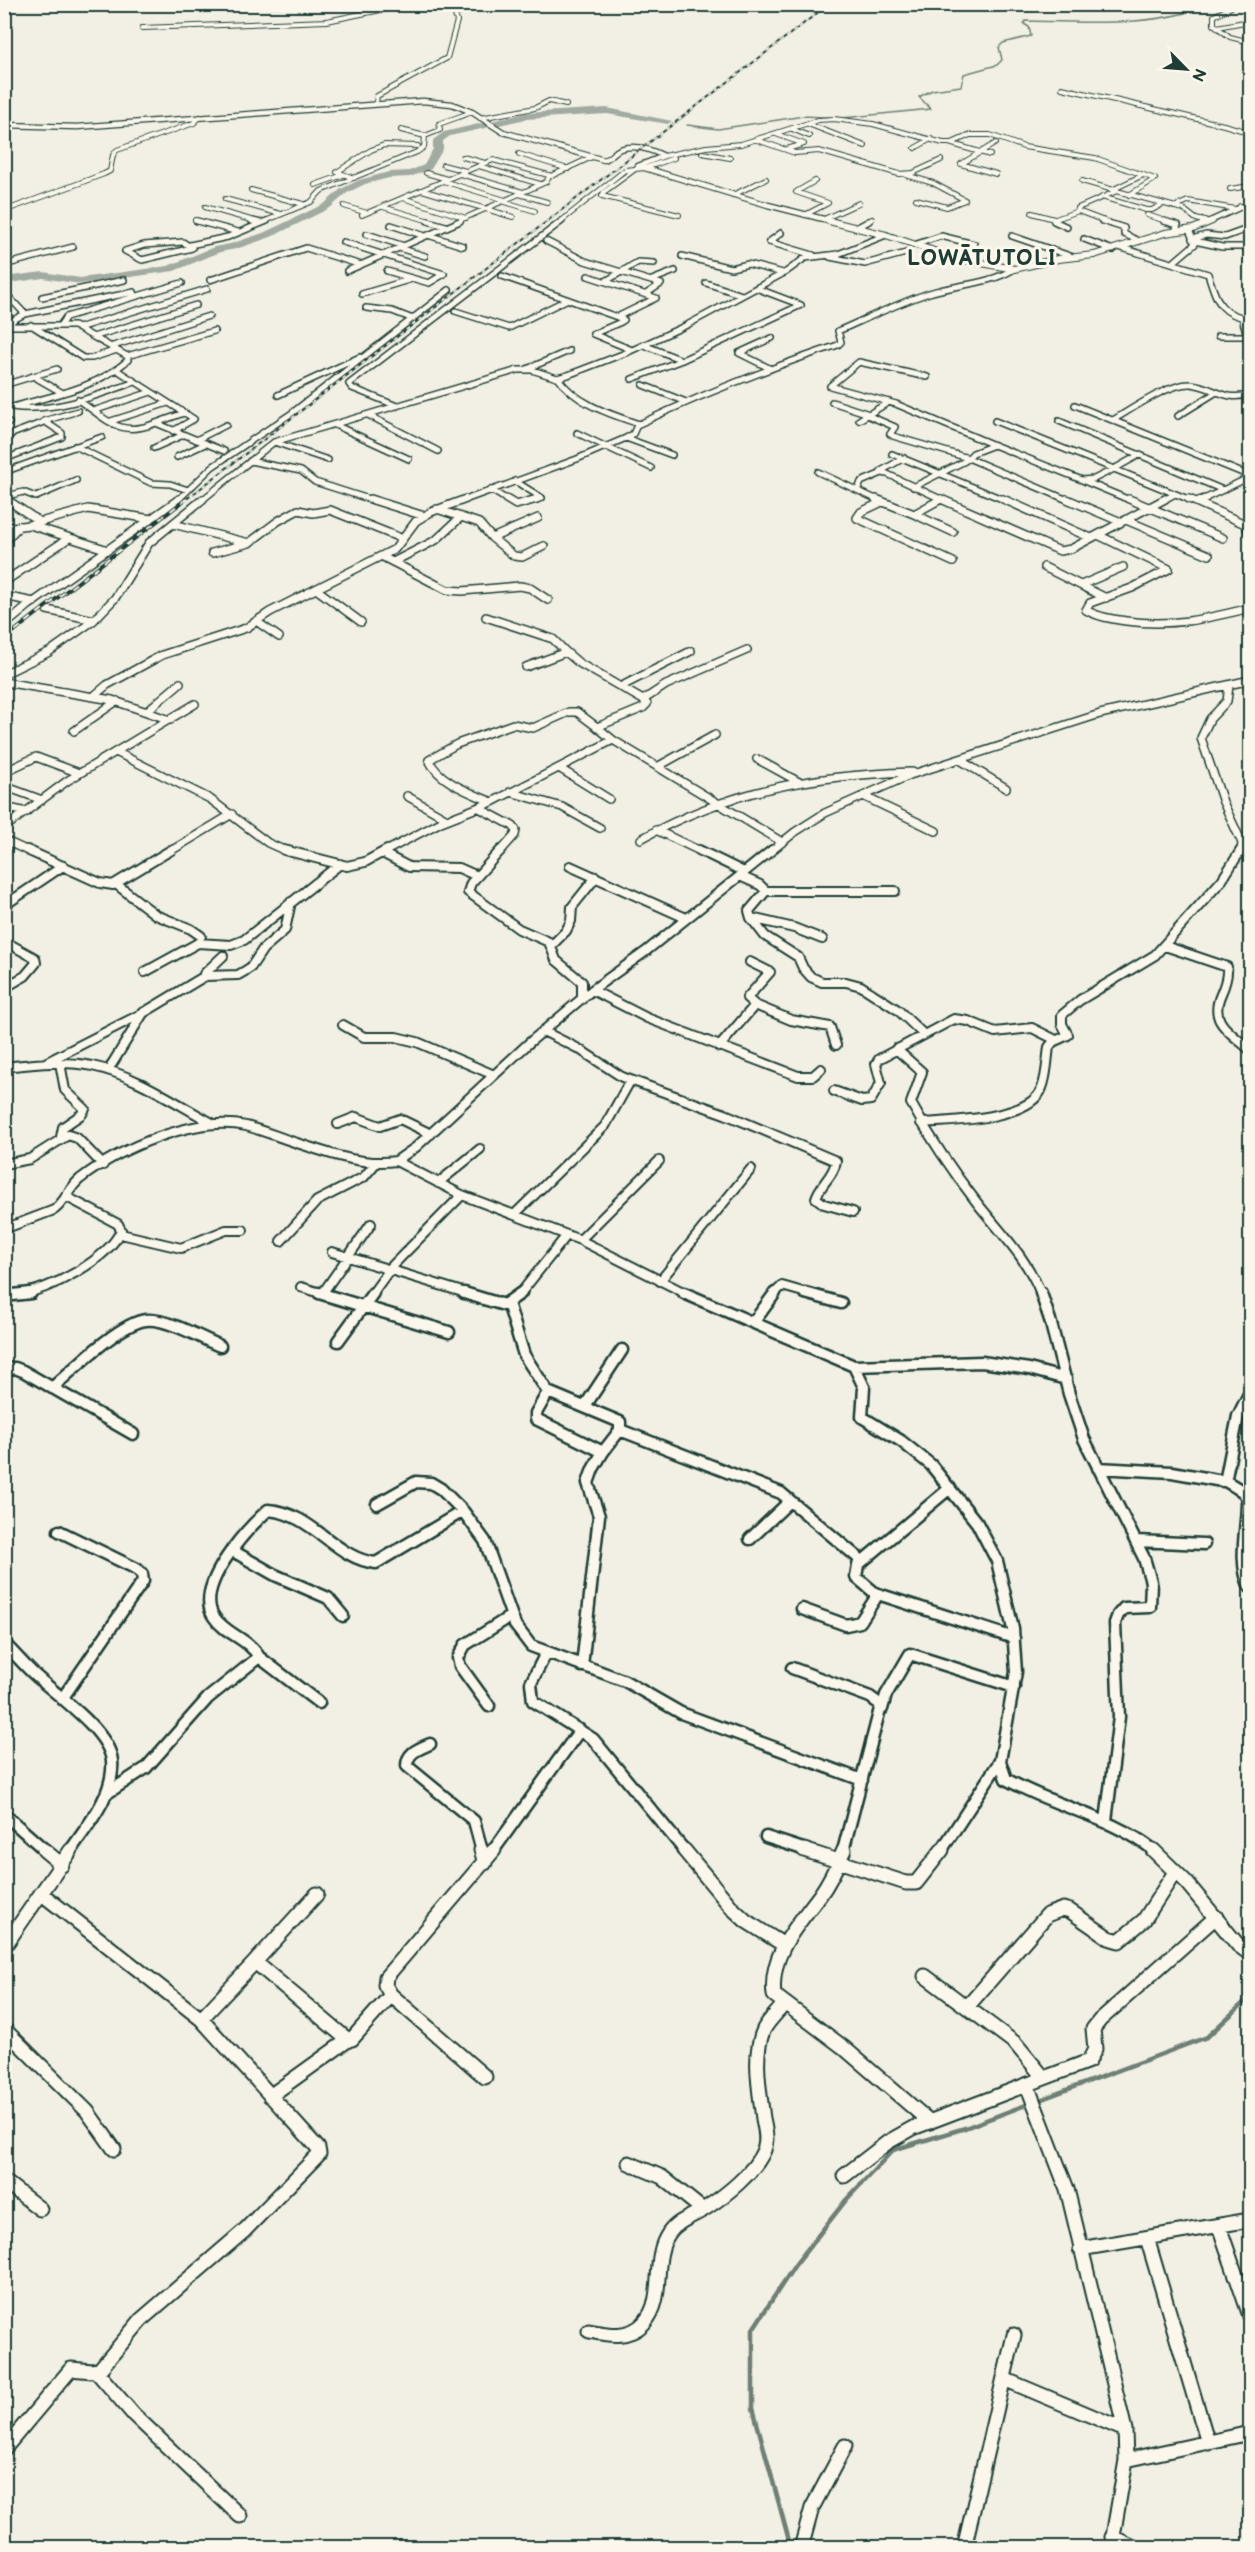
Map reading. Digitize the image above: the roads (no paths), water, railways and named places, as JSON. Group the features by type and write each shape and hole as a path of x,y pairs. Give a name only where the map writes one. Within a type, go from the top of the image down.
{"street":[{"path":"142,28 327,21 410,4"},
{"path":"376,103 377,96 447,58 450,38 457,21 455,15 462,10 461,4"},
{"path":"1232,4 1214,16 1214,25 1230,37 1251,42"},
{"path":"1218,27 1251,21"},
{"path":"1062,88 1121,99 1224,124 1248,132 1251,142"},
{"path":"4,125 77,128 423,101 452,104 472,112 494,127 592,157 607,160 614,151 620,148 648,151 664,156"},
{"path":"482,120 536,108 549,101 566,105"},
{"path":"401,130 426,136 440,129 438,126 441,122 472,112"},
{"path":"4,211 104,174 110,171 113,154 117,150 198,122 200,117"},
{"path":"990,155 857,120 820,119 757,140 664,156 638,166 733,195 886,235 955,258 1014,269"},
{"path":"808,124 865,146"},
{"path":"792,129 809,136"},
{"path":"776,134 804,144 785,149"},
{"path":"948,143 970,135 990,135 1024,147 1095,158 1155,181 1130,195"},
{"path":"309,196 417,152 426,143 426,136"},
{"path":"387,145 386,143 396,138"},
{"path":"757,140 799,154 819,151 903,174 933,183 965,200 947,207 916,199"},
{"path":"915,148 931,140"},
{"path":"354,178 337,172 350,166 362,155 387,145 408,148 426,143"},
{"path":"996,143 962,162 961,165 996,174"},
{"path":"397,405 352,388 349,384 423,325 492,276 625,170 645,168 672,159 703,153 730,158"},
{"path":"519,154 568,169"},
{"path":"463,157 485,163"},
{"path":"347,271 504,201 592,157"},
{"path":"344,206 364,214 497,160 552,176"},
{"path":"903,174 913,173 941,160"},
{"path":"443,165 547,202"},
{"path":"479,166 540,184"},
{"path":"636,168 604,192 602,196 679,215"},
{"path":"426,173 535,211"},
{"path":"315,185 343,175"},
{"path":"1078,211 1081,206 1143,175"},
{"path":"733,195 766,179"},
{"path":"806,214 828,203 796,192 815,181"},
{"path":"1082,181 1174,207 1208,222"},
{"path":"1230,189 1251,186"},
{"path":"251,190 303,204"},
{"path":"423,190 513,217"},
{"path":"190,245 192,248 188,250 142,260 125,251 153,243 162,245 184,242 190,245 219,239 315,199 317,193"},
{"path":"1102,196 1146,210 1152,210 1163,204"},
{"path":"291,201 300,198"},
{"path":"403,198 466,218"},
{"path":"225,199 281,214"},
{"path":"1174,207 1188,201 1251,209"},
{"path":"824,219 859,203"},
{"path":"1191,230 1251,203"},
{"path":"205,207 261,223"},
{"path":"383,207 446,226"},
{"path":"1032,213 1054,219 1078,211 1124,228 1124,234 1139,241"},
{"path":"1147,215 1178,225 1175,231"},
{"path":"856,228 872,219"},
{"path":"1054,219 1055,223 1067,227"},
{"path":"195,220 238,232"},
{"path":"391,225 463,246"},
{"path":"94,696 107,685 162,655 201,641 237,632 270,612 395,549 416,521 437,509 606,447 633,434 639,424 686,402 838,345 841,342 838,331 900,304 1014,269 1122,248 1175,231 1191,230 1225,237 1251,228"},
{"path":"1175,261 1195,244 1191,230"},
{"path":"781,233 769,242 815,255 838,254 886,235"},
{"path":"367,234 425,256"},
{"path":"1194,240 1207,235"},
{"path":"917,244 941,236 974,244"},
{"path":"1012,237 1073,257"},
{"path":"1084,239 1113,250"},
{"path":"546,240 585,261 652,280 661,285 646,294"},
{"path":"1194,240 1222,247 1251,247"},
{"path":"343,242 444,274 432,283 387,271"},
{"path":"4,265 73,247"},
{"path":"210,280 306,248 361,265"},
{"path":"1122,248 1175,261 1208,274 1215,302 1221,308 1242,318 1250,318"},
{"path":"825,255 866,264 906,253"},
{"path":"525,370 558,378 632,350 687,325 783,273 805,258 815,255"},
{"path":"682,256 731,268 748,264 783,273"},
{"path":"606,282 638,262 654,263"},
{"path":"652,280 675,272"},
{"path":"502,276 617,317 624,321 594,335 632,350"},
{"path":"588,276 656,298 617,317"},
{"path":"362,294 412,279"},
{"path":"42,297 124,280"},
{"path":"706,283 742,295"},
{"path":"61,324 66,318 182,284"},
{"path":"632,379 682,360 801,305 756,288"},
{"path":"78,328 207,289"},
{"path":"4,626 31,604 151,519 188,490 212,467 274,426 449,290"},
{"path":"37,292 53,309"},
{"path":"7,326 25,314 134,292"},
{"path":"8,295 25,314"},
{"path":"455,311 508,328 566,300"},
{"path":"93,337 196,305"},
{"path":"366,308 392,310 413,319"},
{"path":"110,347 209,316"},
{"path":"1242,318 1251,346"},
{"path":"7,326 61,324 78,328 127,356 214,331"},
{"path":"32,325 83,357 92,358 117,350"},
{"path":"1218,336 1247,336"},
{"path":"771,369 739,353 772,338"},
{"path":"644,345 682,360"},
{"path":"4,674 46,655 94,620 116,597 141,552 274,442 525,370 569,351"},
{"path":"278,395 368,355"},
{"path":"4,408 98,380 127,362 127,356"},
{"path":"927,377 859,362 830,383 834,387 889,402 1223,538"},
{"path":"4,385 57,369"},
{"path":"117,370 194,419 172,431"},
{"path":"33,376 61,392"},
{"path":"558,378 565,388 600,409 639,424"},
{"path":"12,407 27,410 78,400 135,382"},
{"path":"1113,420 1186,384 1238,400 1251,394"},
{"path":"643,385 686,402"},
{"path":"96,411 151,392"},
{"path":"1178,416 1215,393"},
{"path":"78,400 122,429 130,430 184,413"},
{"path":"832,402 868,414 895,427 890,434 893,436 917,445 939,448 968,458 1209,555"},
{"path":"859,420 889,402"},
{"path":"111,421 168,403"},
{"path":"1075,405 1251,477"},
{"path":"4,437 48,419 78,411"},
{"path":"368,415 438,451"},
{"path":"995,421 1194,501 1245,524 1251,534"},
{"path":"1059,421 1223,490"},
{"path":"5,459 63,435 44,422"},
{"path":"156,423 224,451"},
{"path":"196,440 226,425"},
{"path":"335,425 409,459"},
{"path":"577,433 651,468"},
{"path":"154,448 183,435"},
{"path":"4,472 102,437"},
{"path":"626,438 672,455"},
{"path":"274,442 328,460"},
{"path":"177,457 205,444"},
{"path":"913,487 994,445"},
{"path":"75,446 151,483 170,484 188,490"},
{"path":"892,454 1169,569 1148,581 1090,603 1087,606 1087,612 1093,615 1124,620 1184,624 1251,608"},
{"path":"1082,480 1095,479 1139,455"},
{"path":"904,458 883,469 886,474 1060,551 1071,549 1175,494"},
{"path":"5,459 17,467"},
{"path":"250,461 301,471 315,482 424,516"},
{"path":"818,472 953,532"},
{"path":"858,490 861,482 886,474"},
{"path":"1194,501 1203,500 1251,477"},
{"path":"4,497 23,492 41,496 76,480"},
{"path":"491,490 516,505 542,498 515,481"},
{"path":"4,497 40,522"},
{"path":"914,514 941,499"},
{"path":"882,502 861,512 857,518 953,562"},
{"path":"4,528 29,525 88,509 151,519"},
{"path":"437,509 479,523 492,538 510,554 517,557 525,556 544,546"},
{"path":"212,553 249,543 278,521 298,510 313,513 330,510 404,539"},
{"path":"393,562 436,540 461,517"},
{"path":"492,538 538,518"},
{"path":"173,524 249,543"},
{"path":"29,525 108,550"},
{"path":"4,542 19,526"},
{"path":"4,582 69,538"},
{"path":"381,556 447,590 462,591 520,586 530,588 548,600"},
{"path":"1044,567 1106,598"},
{"path":"1081,585 1123,567"},
{"path":"316,589 361,622"},
{"path":"4,596 39,608"},
{"path":"47,610 94,620"},
{"path":"486,617 553,639 579,663 647,704 643,708 597,727"},
{"path":"256,621 279,637"},
{"path":"643,700 666,685 747,650"},
{"path":"620,687 691,651"},
{"path":"526,667 566,652"},
{"path":"4,682 117,701 170,720"},
{"path":"4,1229 54,1210 80,1179 155,1137 214,1124 245,1126 330,1155 375,1164 396,1161 431,1134 543,1031 592,990 645,952 782,842 825,813 920,771 960,760 1007,742 1100,714 1249,682"},
{"path":"147,711 180,683"},
{"path":"921,1123 1006,1113 1021,1107 1040,1093 1049,1047 1056,1040 1068,1035 1061,1019 1067,1010 1149,960 1165,946 1222,880 1242,850 1242,843 1223,802 1201,738 1210,719 1227,701 1229,686"},
{"path":"74,731 117,701"},
{"path":"4,828 79,773 195,704"},
{"path":"492,802 459,786 430,766 429,760 458,744 492,730 517,723 533,728 569,712 577,712 613,740 782,842"},
{"path":"657,767 715,735"},
{"path":"116,752 201,795 232,814 276,847 354,866 447,819 492,802 613,740"},
{"path":"4,772 36,757 79,773"},
{"path":"757,759 799,782"},
{"path":"960,760 1006,788"},
{"path":"559,768 609,799"},
{"path":"641,839 677,818 799,782 835,776 920,771"},
{"path":"4,786 42,800"},
{"path":"510,792 562,807 600,828"},
{"path":"407,796 447,819"},
{"path":"863,796 936,831"},
{"path":"4,807 27,812"},
{"path":"478,808 513,826 516,830 515,835 477,876 468,888 468,892 519,929 542,938 552,945 556,960 582,982 582,999"},
{"path":"116,884 232,814"},
{"path":"656,830 742,874 766,891 801,894 836,888 895,891"},
{"path":"4,840 100,883 116,884 156,915 201,936"},
{"path":"382,853 409,867 459,868 477,876"},
{"path":"145,972 198,943 231,945 236,943 340,864"},
{"path":"8,903 63,866"},
{"path":"570,866 686,918"},
{"path":"552,945 566,932 571,921 572,907 596,877"},
{"path":"766,891 749,911 765,936 798,957 803,968 811,977 822,982 851,983 861,986 898,1010 923,1034"},
{"path":"45,1063 144,1012 204,977 238,975 251,967 258,954 285,930 291,902"},
{"path":"752,918 794,928 822,939"},
{"path":"4,941 35,958 36,963 25,976 4,988"},
{"path":"1165,946 1227,968 1227,979 1216,1010 1217,1019 1251,1050"},
{"path":"204,977 204,974 223,956"},
{"path":"750,962 770,972 747,998 748,1001 791,1020 830,1027 836,1045"},
{"path":"592,990 647,1018 798,1076 813,1076 821,1069"},
{"path":"719,1047 755,1005"},
{"path":"112,1064 144,1012"},
{"path":"834,1091 862,1101 871,1100 881,1083 877,1062 923,1034 959,1018 995,1032 1032,1028 1056,1040"},
{"path":"343,1025 364,1037 396,1037 417,1042 494,1075"},
{"path":"543,1031 630,1081 725,1114 836,1161 834,1170 817,1192 816,1198 824,1204 853,1212"},
{"path":"896,1049 922,1072 922,1079 910,1098 935,1148 986,1214 1022,1255 1030,1269 1051,1319 1075,1414 1098,1467 1137,1541 1152,1585 1150,1606 1146,1609 1124,1608 1119,1611 1115,1623 1119,1717 1106,1821"},
{"path":"4,1067 45,1063 93,1067 112,1073 214,1124"},
{"path":"60,1063 65,1090 85,1109 82,1114 63,1127 62,1137"},
{"path":"515,1214 605,1126 630,1081"},
{"path":"338,1124 356,1117 380,1126 399,1119 431,1134"},
{"path":"4,1164 30,1158 68,1135 76,1138 104,1165"},
{"path":"438,1183 480,1149"},
{"path":"396,1161 462,1195 580,1240 660,1281 854,1366 982,1362 1029,1369 1066,1379"},
{"path":"580,1240 659,1161"},
{"path":"281,1241 317,1201 364,1177 375,1164"},
{"path":"660,1281 751,1169"},
{"path":"338,1341 389,1270 462,1195"},
{"path":"67,1197 118,1224 121,1234"},
{"path":"322,1294 371,1224"},
{"path":"121,1234 181,1248 189,1247 227,1228 243,1230"},
{"path":"4,1296 26,1294 43,1288 96,1257 113,1245 121,1234"},
{"path":"332,1252 504,1305 518,1296 567,1235"},
{"path":"753,1323 782,1286 841,1304"},
{"path":"301,1287 449,1332"},
{"path":"508,1303 524,1355 548,1392 616,1418 620,1422 620,1430 603,1452 589,1479 589,1488 599,1507 582,1666"},
{"path":"52,1388 125,1327 144,1320 162,1324 220,1346"},
{"path":"585,1406 622,1350"},
{"path":"766,1837 906,1883 916,1883 931,1866 1000,1761 1014,1687 1016,1671 1014,1638 997,1561 977,1523 950,1488 916,1452 862,1417 865,1385 862,1375 854,1366"},
{"path":"4,1370 15,1368 133,1434"},
{"path":"548,1392 536,1413 536,1419 603,1452"},
{"path":"1224,1480 1238,1416 1251,1392"},
{"path":"620,1430 764,1485 790,1501 862,1561"},
{"path":"1098,1467 1172,1472 1220,1482 1224,1480 1242,1491 1247,1497 1245,1566 1246,1581 1251,1587"},
{"path":"377,1504 416,1482 424,1481 441,1489 463,1511 485,1541 511,1616 525,1641 546,1653 625,1681 681,1713 862,1780"},
{"path":"950,1488 862,1561 855,1569 856,1577 875,1593 1014,1638"},
{"path":"750,1539 790,1501"},
{"path":"319,1703 259,1657 250,1642 212,1616 208,1606 208,1597 215,1576 233,1551 264,1513 268,1510 278,1510 314,1527 364,1563 376,1563 463,1511"},
{"path":"58,1531 137,1569 142,1574 143,1581 62,1699"},
{"path":"1137,1541 1204,1544"},
{"path":"233,1551 275,1575 328,1598 343,1616"},
{"path":"802,1609 854,1625 866,1615 875,1599 875,1593"},
{"path":"489,1706 460,1666 458,1658 465,1645 511,1616"},
{"path":"4,1643 96,1730 109,1750 111,1769 106,1794 62,1864 4,1947"},
{"path":"546,1653 529,1686 528,1693 533,1701 593,1739 732,1908 784,1945"},
{"path":"930,2122 843,2048 774,1995 770,1976 784,1945 841,1861 886,1695 910,1654 1014,1687"},
{"path":"106,1794 146,1768 208,1698 259,1657"},
{"path":"792,1668 870,1697 881,1705 881,1712"},
{"path":"485,2077 391,1995 385,1985 386,1977 485,1863 580,1730"},
{"path":"430,1744 412,1754 407,1759 407,1766 474,1821 485,1863"},
{"path":"1000,1761 1006,1779 1016,1785 1067,1808 1106,1821 1140,1839 1175,1872 1238,1945 1251,1954"},
{"path":"4,1814 62,1864"},
{"path":"967,2007 1047,1915 1063,1909 1070,1911 1109,1938 1119,1941 1130,1935 1140,1923 1175,1872"},
{"path":"4,2449 71,2369 78,2367 87,2372 96,2371 107,2362 150,2311 194,2277 318,2157 318,2148 201,2019 42,1894"},
{"path":"201,2019 317,1894"},
{"path":"844,2176 888,2142 930,2122 1030,2091 1044,2078 1089,2061 1095,2049 1093,2029 1100,2020 1216,1917"},
{"path":"255,1962 348,2040"},
{"path":"925,1976 1015,2043 1044,2078"},
{"path":"270,2096 352,2039 391,1995"},
{"path":"589,2331 614,2337 626,2335 645,2322 655,2307 658,2258 666,2237 680,2222 712,2204 762,2153 765,2138 761,2083 761,2037 768,2023 784,2004"},
{"path":"4,2029 87,2111 114,2149"},
{"path":"1030,2091 1062,2173 1125,2430 1126,2460 1111,2542 1136,2547"},
{"path":"629,2163 662,2177 702,2209"},
{"path":"4,2181 40,2209"},
{"path":"1080,2249 1251,2220"},
{"path":"1219,2226 1251,2316"},
{"path":"1147,2238 1208,2443"},
{"path":"964,2547 1014,2336"},
{"path":"96,2371 134,2415 240,2516"},
{"path":"1004,2379 1125,2430"},
{"path":"1126,2460 1251,2433"},
{"path":"801,2547 802,2532 810,2511 845,2446"}],"waterway":[{"path":"687,125 718,129 804,116 842,118 931,109 919,97 932,90 961,86 964,74 997,65 1002,60 999,47 1003,43 1031,36 1029,27 1024,24 1025,21 1143,20 1189,12 1210,4"},
{"path":"4,281 43,275 80,281 170,269 218,249 232,247 267,235 327,206 344,191 362,182 389,175 410,174 428,167 438,149 438,140 447,134 526,116 607,111 668,121"},
{"path":"1037,2101 1207,2037 1250,1997"},
{"path":"791,2548 753,2408 753,2329 795,2265 846,2200 893,2150 965,2128 1031,2103"}],"railway":[{"path":"184,501 829,4"},
{"path":"4,639 186,499"}],"district":[{"name":"LOWĀTUTOLI","path":"982,258"}]}
